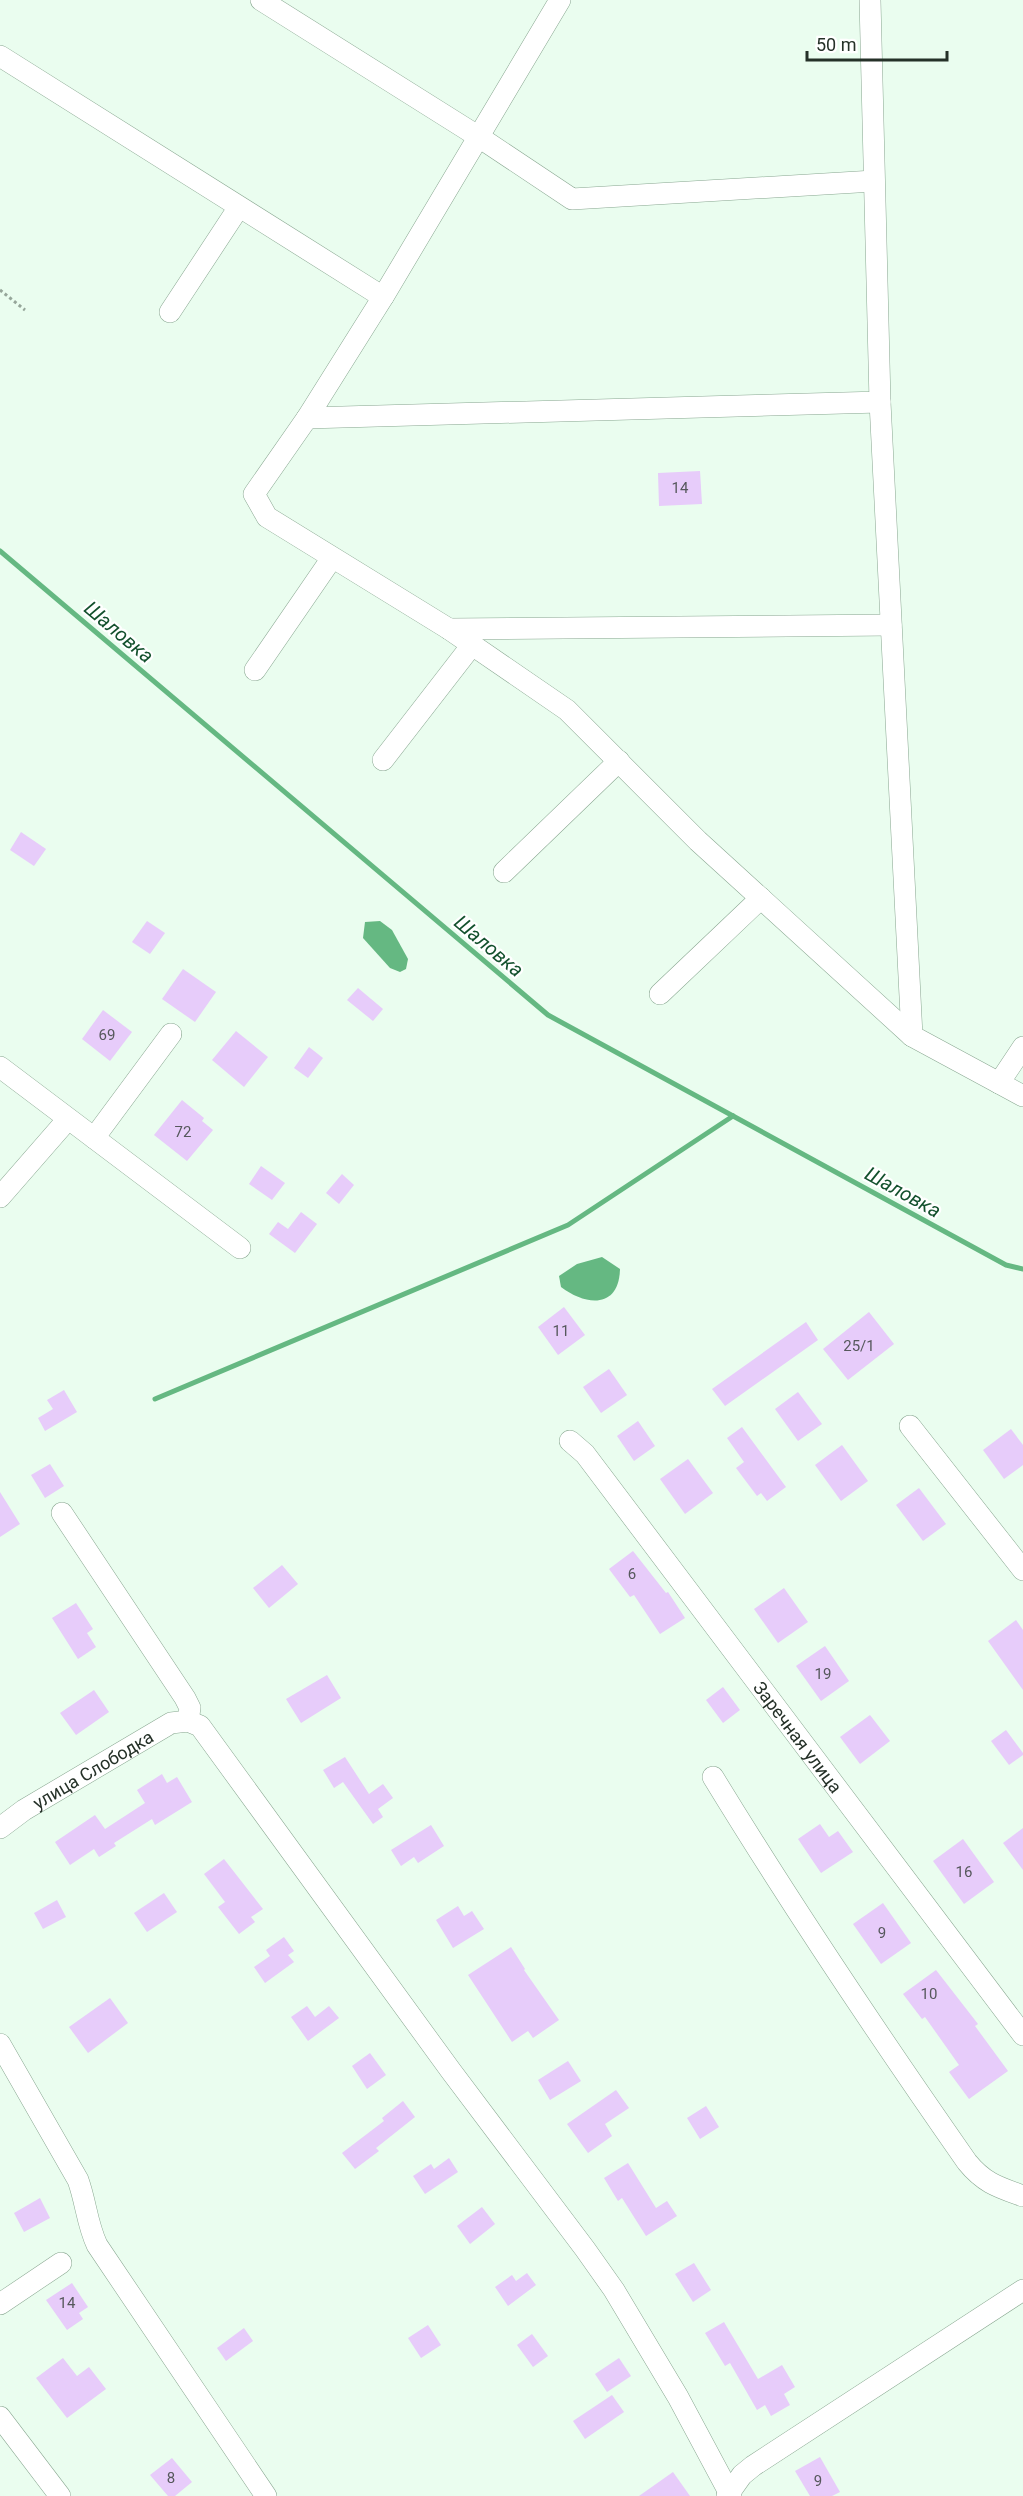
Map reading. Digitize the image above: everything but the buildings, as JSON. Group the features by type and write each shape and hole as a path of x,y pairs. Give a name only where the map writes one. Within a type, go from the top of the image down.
{"street":[{"path":"261,0 479,137 572,199 874,181"},
{"path":"560,0 383,297 307,418 254,494 267,517 449,629 567,710 698,841 912,1036 1023,1096"},
{"path":"870,0 880,402 912,1036"},
{"path":"0,56 383,297"},
{"path":"170,312 239,207"},
{"path":"307,418 880,402"},
{"path":"255,670 332,558"},
{"path":"449,629 891,625"},
{"path":"383,760 472,645"},
{"path":"504,872 619,761"},
{"path":"660,994 761,898"},
{"path":"94,1138 171,1034"},
{"path":"999,1083 1023,1047"},
{"path":"0,1067 240,1248"},
{"path":"0,1197 68,1119"},
{"path":"910,1426 1023,1570"},
{"name":"Заречная улица","path":"570,1441 585,1454 1023,2035"},
{"path":"62,1513 185,1698 190,1708 188,1721 200,1726 210,1737 293,1857 614,2290 678,2397 729,2495 742,2475 761,2460 1023,2289"},
{"name":"улица Слободка","path":"0,1828 24,1810 152,1733 171,1723 188,1721"},
{"path":"713,1777 751,1840 899,2064 967,2162 979,2177 994,2186 1023,2196"},
{"path":"0,2044 78,2180 85,2198 91,2232 97,2245 266,2496"},
{"path":"0,2304 61,2263"},
{"path":"0,2417 60,2496"}],"path":[{"path":"0,290 25,310"}],"shaded area":[{"path":"380,921 392,930 408,959 406,969 400,972 390,968 363,938 365,922"},
{"path":"602,1257 620,1269 614,1291 607,1297 590,1300 581,1298 561,1287 559,1276 577,1264"}],"waterway":[{"name":"Шаловка","path":"0,551 548,1015 1006,1265 1023,1269"},
{"path":"155,1399 568,1225 733,1116"}]}
